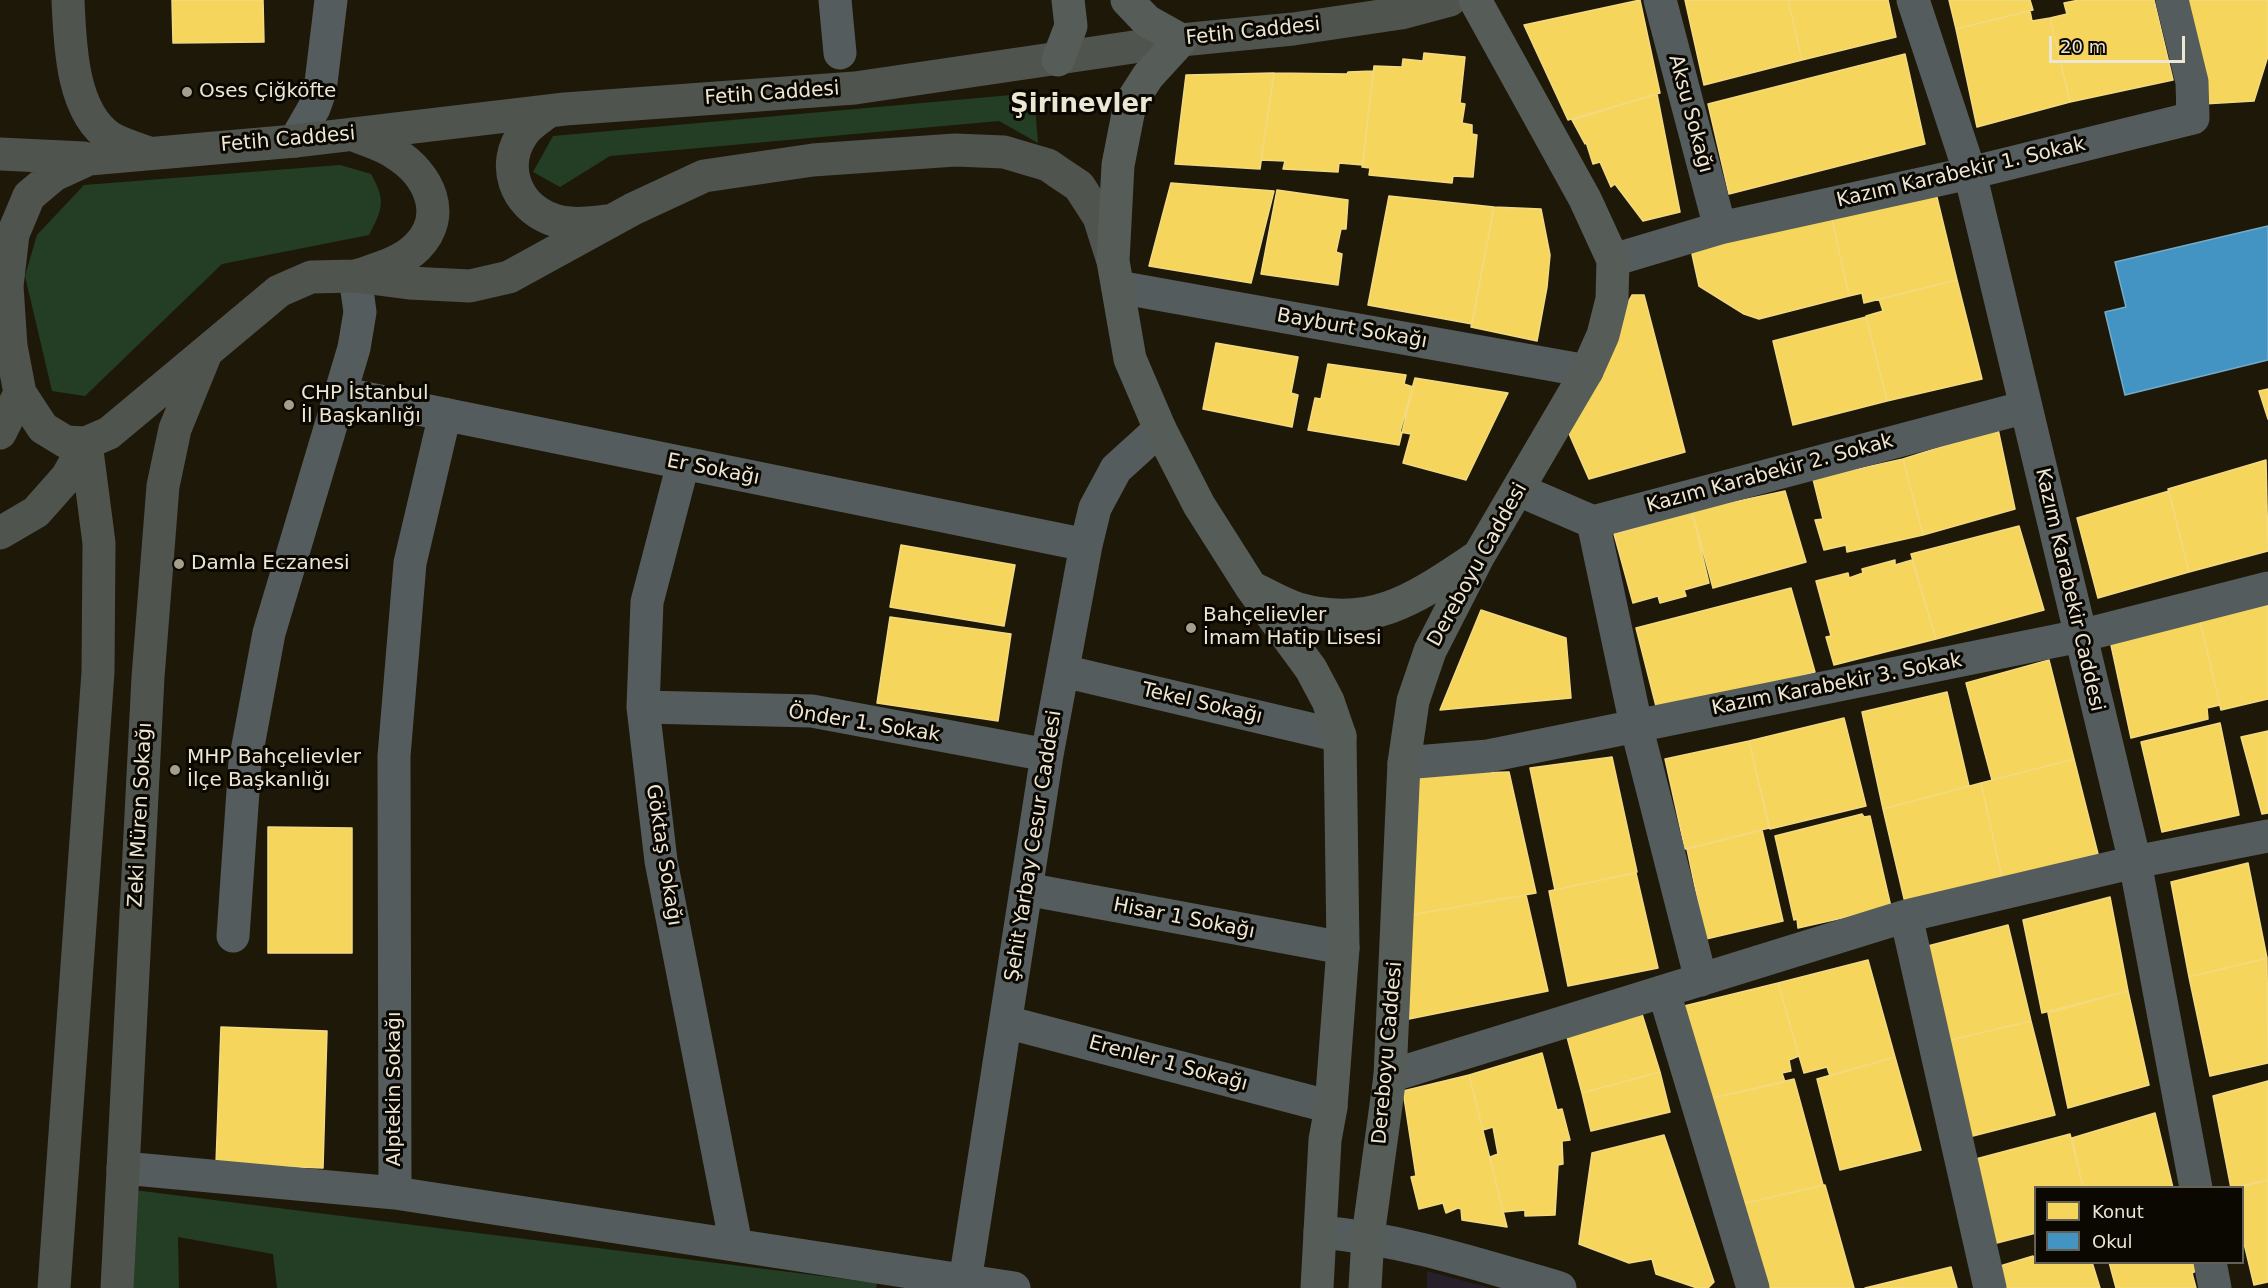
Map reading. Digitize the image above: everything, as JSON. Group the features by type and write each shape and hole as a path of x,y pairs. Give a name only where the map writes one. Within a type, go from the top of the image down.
{"main road":[{"path":"1058,60 1071,26 1068,0"},
{"path":"1127,0 1147,21 1180,40 1148,76 1130,104 1118,165 1115,274 1130,359 1160,429 1199,505 1251,587 1311,669 1329,701 1340,736 1342,948 1330,1107 1325,1140 1317,1288"},
{"name":"Dereboyu Caddesi","path":"1365,1288 1368,1236 1390,1076 1404,763 1413,701 1427,661 1478,556 1519,490 1587,371 1603,335 1611,299 1613,260 1585,199 1476,0"},
{"path":"1251,587 1296,608 1335,616 1379,613 1418,597 1478,556"}],"street":[{"path":"68,0 71,52 83,106 110,138 146,152"},
{"path":"295,141 314,108 320,91 331,0"},
{"path":"835,0 840,53"},
{"name":"Fetih Caddesi","path":"0,154 89,159 146,152 354,135 549,111 855,88 1058,60 1180,40 1293,29 1401,13 1450,0"},
{"name":"Aksu Sokağı","path":"1660,0 1720,228"},
{"name":"Kazım Karabekir Caddesi","path":"1913,0 1970,172 2135,862 2196,1186"},
{"name":"Kazım Karabekir 1. Sokak","path":"1613,260 1720,228 1970,172 2193,118 2192,82 2172,0"},
{"path":"549,111 524,132 515,154 513,175 517,192 533,208 551,219 574,224 612,220"},
{"path":"354,135 395,153 417,170 431,191 434,213 428,232 417,247 393,264 355,276"},
{"path":"0,533 36,512 67,477 86,443 109,433 279,291 311,277 355,276 409,283 470,286 509,277 612,220 704,176 813,160 955,150 1004,152 1048,165 1079,186 1099,217 1115,274"},
{"name":"Fetih Caddesi","path":"86,443 66,442 43,428 20,393 11,346 3,280 13,234 29,196 54,175 89,159"},
{"name":"Bayburt Sokağı","path":"1115,274 1587,371"},
{"path":"233,936 244,762 269,633 354,348 360,312 355,276"},
{"name":"Zeki Müren Sokağı","path":"117,1288 148,677 163,486 176,429 207,350"},
{"path":"0,433 20,393"},
{"name":"Er Sokağı","path":"340,393 1086,545"},
{"name":"Kazım Karabekir 2. Sokak","path":"1593,522 2026,407"},
{"name":"Alptekin Sokağı","path":"445,414 410,563 394,756 395,1192 736,1245 965,1285 1014,1288"},
{"name":"Şehit Yarbay Cesur Caddesi","path":"965,1285 1047,755 1086,545 1095,508 1116,469 1160,429"},
{"path":"54,1288 98,672 99,543 86,443"},
{"name":"Göktaş Sokağı","path":"683,464 647,602 643,707 661,861 736,1245"},
{"path":"1519,490 1593,522 1636,725 1701,980"},
{"name":"Kazım Karabekir 3. Sokak","path":"1404,763 1488,756 2080,636 2268,588"},
{"name":"Tekel Sokağı","path":"1063,671 1340,736"},
{"name":"Önder 1. Sokak","path":"643,707 812,711 1047,755"},
{"path":"1390,1076 1906,916 2135,862 2268,836"},
{"name":"Hisar 1 Sokağı","path":"1026,889 1342,948"},
{"path":"1906,916 1990,1288"},
{"path":"1664,992 1753,1288"},
{"name":"Erenler 1 Sokağı","path":"1006,1022 1330,1107"},
{"path":"123,1168 395,1192"},
{"path":"1320,1232 1368,1236 1560,1288"},
{"path":"2210,1264 2215,1288"}],"shaded area":[{"path":"1427,1271 1491,1288 1427,1288"}],"green space":[{"path":"1034,93 1038,143 999,121 610,156 560,187 533,172 553,136"},
{"path":"340,165 371,174 376,183 381,204 369,235 222,264 85,396 52,391 25,276 37,235 84,185"},
{"path":"134,1190 877,1283 876,1288 277,1288 273,1254 178,1237 179,1288 130,1288"}],"building: Konut":[{"path":"172,0 263,0 264,42 173,43"},
{"path":"1640,0 1660,93 1568,120 1524,25"},
{"path":"1685,0 1788,0 1802,60 1704,85"},
{"path":"1788,0 1888,0 1896,37 1802,60"},
{"path":"1949,0 2030,0 2033,10 1956,29"},
{"path":"2079,0 2154,0 2173,80 2070,102 2050,18 2067,14 2064,3"},
{"path":"2186,0 2268,0 2268,56 2254,101 2203,104"},
{"path":"2030,11 2032,21 2050,18 2070,102 1977,127 1956,29"},
{"path":"1424,53 1465,57 1460,103 1465,104 1462,123 1472,125 1472,134 1477,135 1473,177 1453,176 1452,183 1369,175 1370,168 1362,167 1374,66 1402,67 1403,59 1423,61"},
{"path":"1905,54 1925,144 1729,194 1708,104"},
{"path":"1373,71 1363,165 1339,163 1338,172 1283,169 1285,161 1261,160 1274,73 1347,74 1348,72"},
{"path":"1274,73 1260,169 1175,164 1186,75"},
{"path":"1657,94 1680,212 1643,221 1615,184 1611,187 1600,162 1593,164 1586,142 1585,144 1572,120"},
{"path":"1171,183 1274,191 1251,283 1149,266"},
{"path":"1934,185 1957,280 1864,303 1862,293 1849,296 1830,210"},
{"path":"1277,190 1348,200 1346,229 1341,229 1336,252 1342,254 1338,285 1261,274"},
{"path":"1389,196 1494,207 1472,324 1368,305"},
{"path":"1494,207 1541,209 1550,255 1547,287 1537,341 1471,327"},
{"path":"1830,210 1849,296 1759,319 1744,314 1699,286 1692,254 1705,240"},
{"path":"1957,280 1982,379 1887,401 1866,316 1883,311 1879,299"},
{"path":"1632,295 1644,295 1685,452 1589,479 1563,420"},
{"path":"1866,317 1887,401 1793,425 1773,341"},
{"path":"1216,343 1298,357 1291,393 1298,395 1292,427 1203,409"},
{"path":"1328,364 1406,375 1404,384 1413,387 1399,445 1308,430 1315,398 1321,399"},
{"path":"1415,378 1508,393 1466,480 1403,463 1411,434 1400,432"},
{"path":"2268,389 2268,419 2259,391"},
{"path":"1998,429 2015,509 1923,535 1903,459"},
{"path":"1903,459 1923,535 1847,552 1846,545 1824,550 1815,520 1823,519 1813,479"},
{"path":"2266,460 2268,551 2189,572 2168,489"},
{"path":"1785,491 1806,562 1713,588 1692,511"},
{"path":"2169,491 2189,572 2098,598 2077,518"},
{"path":"1692,512 1709,583 1684,590 1686,596 1660,603 1658,596 1633,603 1614,534"},
{"path":"2019,526 2044,610 1936,639 1911,554"},
{"path":"901,545 1015,565 1004,626 890,607"},
{"path":"1895,560 1895,565 1912,560 1936,639 1834,665 1826,637 1831,636 1816,581 1848,573 1849,578 1863,573 1862,569"},
{"path":"1791,588 1815,672 1658,714 1636,628"},
{"path":"2268,605 2268,699 2221,710 2200,621"},
{"path":"1481,610 1566,638 1571,698 1440,710"},
{"path":"890,617 1011,634 998,721 877,703"},
{"path":"2200,621 2220,705 2207,708 2208,719 2131,738 2111,645"},
{"path":"2049,660 2074,759 1992,780 1966,683"},
{"path":"1947,692 1969,786 1883,809 1862,712"},
{"path":"1844,718 1866,806 1770,829 1749,741"},
{"path":"2220,723 2239,815 2162,832 2141,742"},
{"path":"2268,731 2268,813 2262,814 2241,737"},
{"path":"1749,741 1769,828 1685,849 1665,759"},
{"path":"1612,757 1637,872 1555,890 1530,768"},
{"path":"2074,759 2098,854 2002,878 1981,783"},
{"path":"1509,772 1536,893 1410,915 1410,775"},
{"path":"1981,783 2003,882 1906,907 1883,809"},
{"path":"1862,814 1864,817 1870,816 1891,907 1798,928 1797,919 1794,920 1775,836"},
{"path":"268,827 352,828 352,953 268,953"},
{"path":"1762,830 1783,921 1706,939 1687,849"},
{"path":"2248,863 2267,958 2189,977 2171,882"},
{"path":"1636,873 1658,968 1568,986 1549,891"},
{"path":"1526,895 1548,991 1409,1019 1410,915"},
{"path":"2110,897 2128,991 2042,1013 2023,920"},
{"path":"2008,925 2031,1021 1946,1041 1924,947"},
{"path":"2267,958 2268,1063 2210,1076 2189,977"},
{"path":"1868,960 1895,1057 1830,1076 1827,1067 1804,1073 1778,983"},
{"path":"1778,983 1799,1056 1789,1060 1791,1071 1782,1073 1785,1082 1704,1100 1676,1008"},
{"path":"2128,991 2149,1085 2068,1108 2048,1013"},
{"path":"1642,1014 1660,1072 1582,1093 1566,1033"},
{"path":"2031,1021 2055,1115 1969,1137 1946,1041"},
{"path":"221,1027 327,1031 323,1168 216,1164"},
{"path":"1542,1053 1557,1110 1562,1109 1570,1140 1562,1141 1563,1164 1558,1165 1555,1215 1525,1216 1525,1210 1503,1212 1490,1157 1498,1154 1493,1127 1483,1130 1469,1075"},
{"path":"1895,1057 1921,1150 1840,1170 1817,1079"},
{"path":"1660,1072 1670,1112 1591,1131 1582,1093"},
{"path":"1469,1075 1507,1227 1462,1220 1461,1209 1446,1213 1443,1203 1419,1209 1411,1177 1416,1176 1403,1091"},
{"path":"1794,1079 1823,1185 1733,1206 1704,1100"},
{"path":"2268,1081 2268,1180 2231,1186 2213,1096"},
{"path":"2155,1113 2173,1186 2083,1186 2072,1138"},
{"path":"2070,1134 2083,1186 2034,1186 2034,1234 1993,1244 1972,1160"},
{"path":"1664,1135 1714,1282 1708,1288 1697,1288 1656,1274 1652,1259 1629,1263 1579,1244 1592,1153"},
{"path":"2268,1180 2268,1282 2254,1285 2244,1243 2244,1186"},
{"path":"1825,1185 1854,1288 1757,1288 1733,1206"},
{"path":"2033,1256 2034,1264 2093,1264 2100,1288 2006,1288 2000,1266"},
{"path":"2110,1264 2194,1264 2196,1271 2192,1273 2196,1288 2116,1288"},
{"path":"1951,1267 1957,1288 1865,1288"}],"building: Okul":[{"path":"2268,226 2268,360 2125,395 2105,312 2126,307 2115,262"}],"place":[{"name":"Oses Çiğköfte","path":"187,92"},
{"name":"CHP İstanbul İl Başkanlığı","path":"289,405"},
{"name":"Damla Eczanesi","path":"179,564"},
{"name":"Bahçelievler İmam Hatip Lisesi","path":"1191,628"},
{"name":"MHP Bahçelievler İlçe Başkanlığı","path":"175,770"}],"district":[{"name":"Şirinevler","path":"1081,105"}]}
